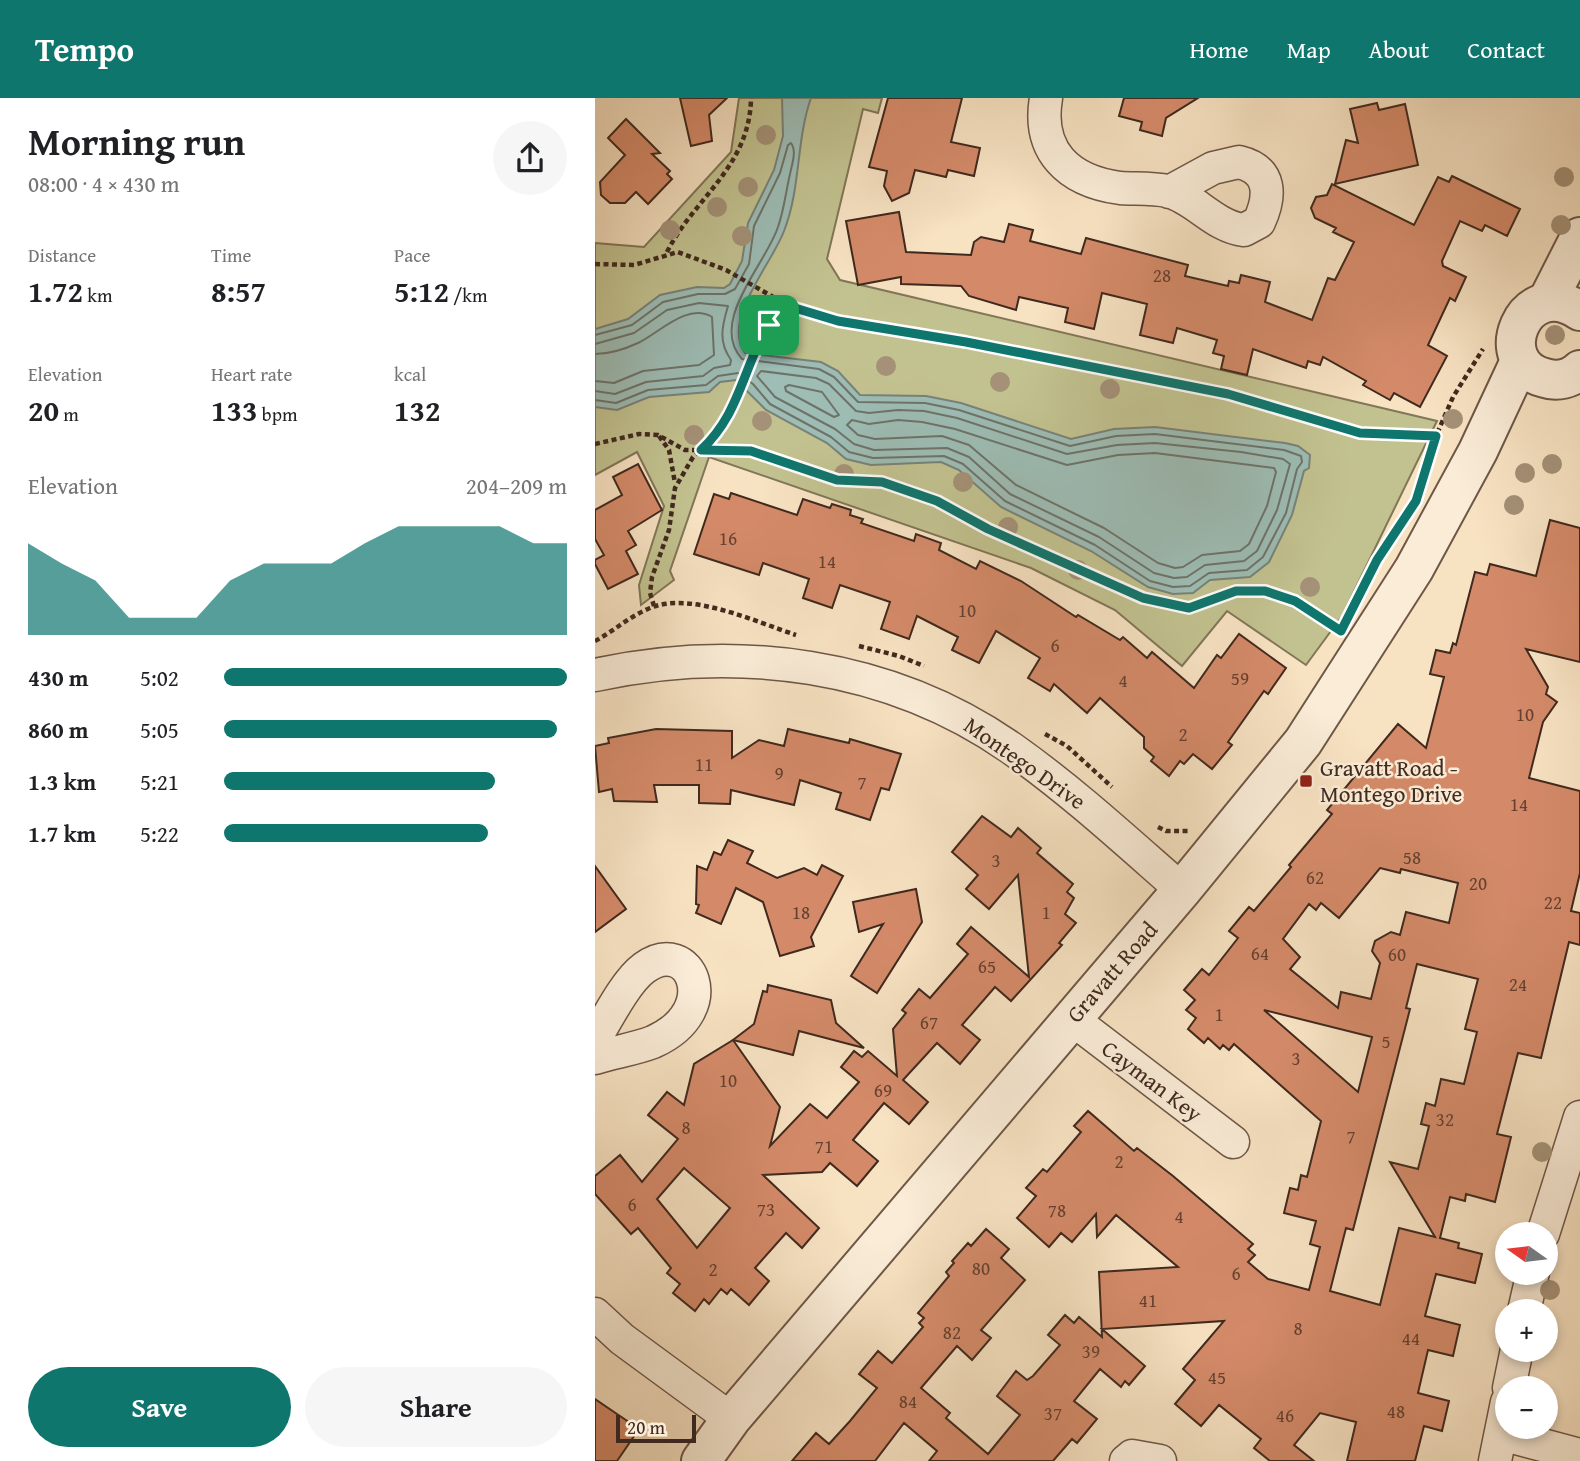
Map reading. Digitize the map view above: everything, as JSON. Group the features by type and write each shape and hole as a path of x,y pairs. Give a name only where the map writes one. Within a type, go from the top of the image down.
{"street":[{"path":"1046,98 1042,118 1045,135 1065,166 1099,184 1169,192"},
{"path":"1572,375 1529,371 1520,361 1516,349 1518,324 1525,314 1564,306 1580,237"},
{"name":"Gravatt Road","path":"701,1461 731,1419 1263,794 1339,689 1414,569 1478,451 1520,361"},
{"name":"Gravatt Road","path":"1478,451 1572,375"},
{"name":"Montego Drive","path":"595,675 676,661 744,660 842,673 904,693 957,716 1009,747 1083,802 1182,890"},
{"path":"595,1039 642,968 657,961 672,961 690,972 697,992 694,1004 673,1028 653,1041 595,1058"},
{"name":"Cayman Key","path":"1072,1019 1233,1142"},
{"path":"1547,1222 1580,1116"},
{"path":"595,1314 622,1339 731,1419"},
{"path":"1498,1448 1580,1455"},
{"path":"1126,1461 1132,1456 1160,1461"}],"path":[{"path":"666,253 678,229 706,200 744,140 751,98"},
{"path":"595,264 634,265 666,253 691,255 726,270 785,305 838,321 966,342 1228,394 1360,433 1436,436"},
{"path":"675,488 682,473 723,429 761,341 785,305"},
{"path":"1424,483 1436,436 1453,397 1482,354 1486,339"},
{"path":"595,444 639,434 659,435 685,450 751,451 837,480 882,482 937,501 988,529 1143,598 1189,608 1236,591 1265,591 1295,601 1341,631"},
{"path":"654,606 650,593 652,577 669,530 675,488 675,468 669,450 659,435"},
{"path":"1367,581 1398,527"},
{"path":"595,640 654,606 674,602 699,605 801,637"},
{"path":"1335,641 1345,624"},
{"path":"856,646 899,656 935,671"},
{"path":"1035,728 1067,747 1121,795"},
{"path":"1153,825 1176,832 1189,832 1199,825"}],"green space":[{"path":"739,98 882,98 878,113 863,109 827,259 840,280 1437,421 1342,616 1306,665 1227,611 1182,666 1115,610 1031,568 709,457 670,571 674,580 641,605 639,585 664,506 637,452 595,475 595,243 644,247 731,152"}],"water":[{"path":"782,98 811,98 803,130 793,198 784,231 751,292 739,325 739,340 745,353 821,362 838,371 860,395 926,396 961,403 1071,439 1114,429 1155,427 1298,446 1310,455 1309,468 1304,471 1292,515 1269,562 1250,577 1210,580 1193,593 1173,594 1148,587 1091,551 1001,507 959,470 941,462 871,465 846,459 827,443 766,410 736,380 720,382 709,392 649,397 617,410 595,407 595,329 628,319 660,295 697,287 724,288 730,284 742,261 748,223 774,170 783,136"}],"building":[{"path":"680,98 727,98 709,115 712,141 691,146"},
{"path":"888,98 962,98 951,142 980,148 974,176 948,170 946,177 915,170 909,193 892,201 884,186 887,171 869,167"},
{"path":"1124,98 1198,98 1166,118 1162,136 1140,130 1142,122 1119,116"},
{"path":"1377,103 1379,110 1405,104 1418,165 1335,184 1346,140 1358,143 1350,109"},
{"path":"626,119 660,153 652,154 670,171 667,174 672,179 648,204 636,192 625,203 610,203 601,195 600,182 625,155 608,138"},
{"path":"1452,176 1520,209 1507,236 1485,225 1482,231 1460,221 1442,261 1443,266 1466,277 1455,301 1450,298 1428,345 1447,356 1420,407 1394,393 1390,400 1363,385 1366,381 1323,357 1320,365 1308,361 1306,368 1253,349 1247,375 1221,369 1224,356 1213,353 1217,340 1177,328 1173,343 1140,335 1147,304 1102,293 1094,329 1065,322 1068,308 1019,297 1016,310 969,296 961,286 901,284 901,277 858,285 846,221 899,212 906,252 971,255 974,242 981,237 1004,242 1009,224 1033,230 1030,241 1081,254 1086,238 1188,265 1185,276 1228,286 1229,281 1239,283 1241,275 1270,282 1265,302 1312,320 1328,278 1335,280 1354,242 1333,232 1336,228 1315,218 1311,208 1316,197 1327,195 1332,184 1414,225 1438,177 1449,182"},
{"path":"638,464 662,510 628,531 636,545 626,551 638,574 608,589 595,564 595,560 604,555 595,539 595,510 622,495 613,477"},
{"path":"731,493 797,515 803,499 830,508 832,504 851,510 850,515 863,519 861,523 914,541 916,534 941,543 939,550 976,569 980,561 1021,581 1076,617 1078,615 1120,640 1123,637 1147,658 1152,652 1194,688 1217,655 1221,658 1239,634 1286,668 1268,694 1264,691 1228,742 1232,745 1212,769 1193,754 1184,764 1180,761 1169,776 1151,761 1154,757 1144,748 1144,737 1100,698 1087,713 1054,684 1050,691 1028,678 1040,658 996,631 979,663 952,650 958,637 917,616 909,639 881,629 890,602 840,585 832,608 803,598 809,579 763,563 759,575 694,554 714,494 729,499"},
{"path":"1550,520 1580,528 1580,662 1526,649 1548,687 1546,694 1557,702 1543,722 1529,778 1580,791 1580,873 1571,911 1580,913 1580,945 1569,942 1541,1058 1518,1053 1497,1134 1511,1137 1495,1202 1466,1194 1465,1201 1450,1197 1440,1238 1459,1243 1458,1248 1482,1254 1475,1283 1436,1274 1425,1316 1460,1325 1453,1356 1428,1350 1418,1393 1449,1401 1442,1431 1424,1426 1415,1461 1347,1461 1356,1422 1320,1413 1294,1445 1314,1461 1270,1461 1254,1448 1261,1439 1219,1405 1201,1426 1175,1404 1195,1380 1183,1369 1224,1321 1102,1329 1145,1366 1129,1385 1125,1381 1121,1387 1100,1369 1074,1401 1097,1419 1077,1443 1072,1439 1053,1461 929,1461 937,1451 904,1423 875,1461 792,1461 816,1433 829,1444 850,1421 877,1388 859,1374 878,1351 892,1363 923,1327 919,1323 924,1318 918,1313 949,1276 946,1272 954,1263 952,1261 968,1243 971,1246 986,1229 1009,1249 1001,1258 1025,1280 981,1330 991,1338 972,1360 957,1346 921,1388 950,1413 946,1418 988,1454 1020,1415 997,1396 1016,1371 1027,1380 1060,1345 1048,1335 1065,1315 1074,1323 1079,1317 1102,1337 1099,1272 1178,1267 1116,1215 1097,1237 1096,1214 1072,1242 1061,1233 1049,1247 1017,1218 1036,1196 1026,1188 1043,1169 1047,1172 1081,1132 1074,1126 1088,1111 1134,1151 1137,1148 1173,1176 1253,1244 1248,1249 1255,1255 1248,1262 1268,1279 1309,1290 1320,1247 1310,1244 1316,1221 1284,1213 1290,1188 1298,1190 1301,1175 1307,1177 1321,1121 1234,1044 1229,1050 1223,1045 1220,1049 1208,1038 1204,1043 1188,1029 1196,1018 1186,1010 1195,1000 1184,990 1202,969 1209,975 1238,938 1229,931 1249,907 1254,911 1291,867 1289,865 1332,814 1327,810 1398,724 1426,748 1444,677 1430,674 1436,650 1450,653 1453,643 1456,645 1475,572 1487,575 1490,564 1536,576","holes":["1380,868 1400,873 1401,869 1458,883 1449,923 1406,912 1400,935 1391,932 1375,941 1372,951 1380,963 1371,999 1341,992 1338,1008 1290,969 1300,957 1283,939 1309,904 1316,910 1321,903 1339,918","1417,964 1478,979 1465,1029 1477,1032 1464,1084 1441,1079 1435,1106 1426,1103 1421,1124 1429,1126 1418,1169 1390,1162 1435,1237 1399,1228 1380,1305 1330,1291 1346,1228 1353,1230 1410,1009 1406,1008","1264,1010 1372,1037 1358,1092"]},
{"path":"656,729 732,731 732,758 759,740 784,746 788,729 849,743 850,739 901,754 889,790 881,788 870,820 836,809 841,793 800,780 794,805 731,790 730,804 699,803 699,785 654,785 657,802 614,801 612,789 599,792 595,746 609,743 608,738"},
{"path":"982,816 1011,837 1018,828 1041,848 1037,853 1073,884 1067,892 1074,898 1065,914 1076,923 1059,943 1062,945 1011,1001 995,987 962,1025 980,1040 960,1064 937,1043 903,1080 928,1102 909,1124 884,1103 853,1140 878,1161 857,1186 830,1163 822,1172 763,1175 819,1228 802,1248 786,1233 755,1268 769,1281 749,1305 731,1289 727,1294 721,1289 709,1304 704,1299 695,1311 673,1293 680,1284 667,1273 671,1268 638,1228 631,1234 595,1194 595,1176 620,1155 642,1182 678,1139 648,1115 667,1092 684,1105 694,1064 733,1040 780,1107 770,1146 810,1104 827,1118 859,1082 841,1067 854,1051 862,1057 868,1051 897,1076 893,1029 906,1013 902,1010 919,989 930,998 968,954 957,944 971,927 1029,977 1018,875 989,909 966,889 978,875 952,852","holes":["684,1168 730,1208 697,1248 657,1199"]},
{"path":"728,840 753,851 747,863 777,878 804,868 817,875 822,865 843,876 811,937 814,946 780,956 763,902 736,888 721,924 696,913 699,905 696,904 697,866 707,870 714,852 721,855"},
{"path":"595,866 626,909 595,932"},
{"path":"916,889 922,922 877,993 851,976 883,924 859,932 853,902"},
{"path":"768,985 831,1000 836,1023 864,1048 799,1031 793,1055 733,1040 754,1024 763,991 767,992"},
{"path":"595,1399 639,1429 617,1461 595,1461"}],"place":[{"name":"Gravatt Road - Montego Drive","path":"1306,781"}],"route":[{"path":"785,305 838,321 966,342 1228,394 1360,433 1399,437 1436,436 1424,483 1416,501 1377,560 1341,631 1295,601 1265,591 1236,591 1189,608 1143,598 1097,580 1049,554 988,529 937,501 882,482 837,480 782,459 751,451 701,450 723,429 769,325 780,315 785,305"}]}
